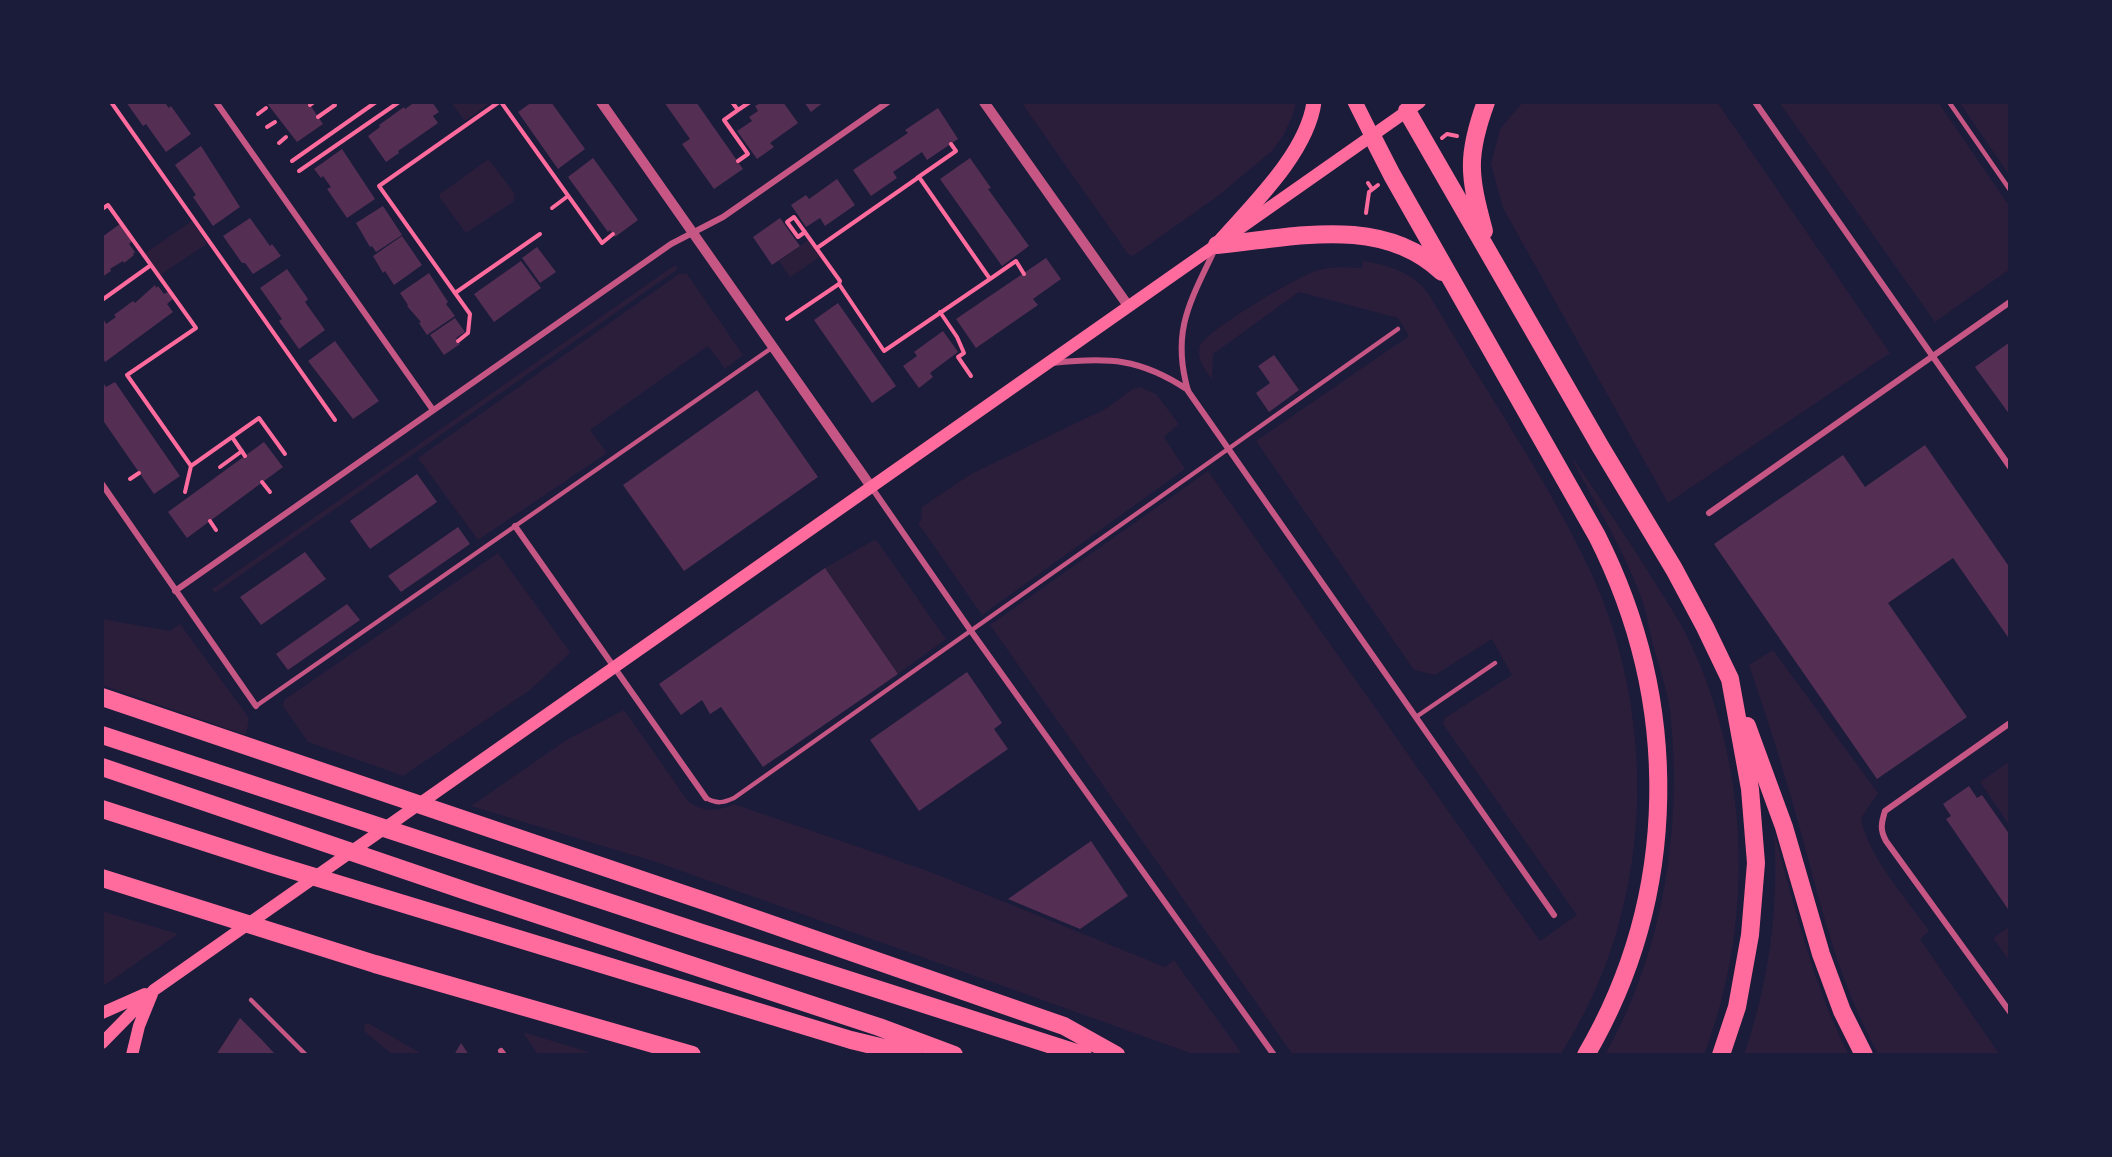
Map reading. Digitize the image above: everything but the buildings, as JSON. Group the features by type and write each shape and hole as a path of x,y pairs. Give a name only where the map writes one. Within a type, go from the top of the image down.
{"highway":[{"path":"1486,102 1473,139 1471,158 1476,204 1490,256"},
{"path":"1410,105 1490,256 1674,569 1730,679 1784,827 1821,954 1842,1011 1864,1055"},
{"path":"1372,136 1606,554 1634,623 1651,695 1659,787 1650,878 1640,924 1626,968 1601,1028 1586,1055"},
{"path":"1217,245 1324,234 1363,235 1397,243 1414,251 1427,259 1452,282"},
{"path":"1721,1055 1737,1007 1750,935 1756,863 1750,789 1730,679"},
{"path":"102,697 713,903 1064,1026 1116,1055"},
{"path":"102,735 1083,1055"},
{"path":"102,767 460,890 879,1027 954,1055"},
{"path":"102,809 760,1013 851,1040 914,1055"},
{"path":"102,878 375,964 692,1055"}],"main road":[{"path":"1217,245 1273,181 1291,156 1310,120 1314,102"},
{"path":"1355,102 1372,136"},
{"path":"102,1043 154,990 1049,364 1372,136 1410,105"},
{"path":"102,1013 154,990"},
{"path":"132,1055 139,1026 154,990"}],"street":[{"path":"216,102 433,410"},
{"path":"601,102 971,631 1274,1055"},
{"path":"176,591 671,244 723,217 888,102"},
{"path":"984,102 1129,307"},
{"path":"1755,102 2010,467"},
{"path":"1217,245 1192,297 1183,326 1181,360 1188,391 1554,915"},
{"path":"1709,513 2010,302"},
{"path":"1049,364 1084,360 1118,360 1146,367 1188,391"},
{"path":"102,484 256,706"},
{"path":"515,526 706,798"},
{"path":"2010,723 1885,812 1881,824 1881,832 1886,841 2010,1012"}],"lane":[{"path":"1948,102 2010,190"},
{"path":"706,798 715,803 734,798 1398,329"},
{"path":"256,706 773,347"},
{"path":"1416,717 1495,663"},
{"path":"251,1000 306,1055"}],"path":[{"path":"111,102 335,420"},
{"path":"318,117 335,105 333,102"},
{"path":"299,171 399,102"},
{"path":"458,341 468,333 470,314 379,186 500,102 602,243 613,234"},
{"path":"732,102 738,110"},
{"path":"738,161 748,154 724,120 750,102"},
{"path":"292,161 373,103"},
{"path":"258,114 266,108"},
{"path":"267,127 275,122"},
{"path":"1444,129 1447,134 1460,137"},
{"path":"1441,139 1447,134"},
{"path":"279,143 286,137"},
{"path":"817,249 956,151 951,144"},
{"path":"916,179 919,177 990,279"},
{"path":"1368,183 1372,189"},
{"path":"1366,213 1369,192 1379,184"},
{"path":"552,208 568,196"},
{"path":"102,209 108,205 196,328 127,375 191,466"},
{"path":"805,232 798,237 788,222 795,217 840,281 838,284 884,351 1016,261 1024,274"},
{"path":"455,293 540,234"},
{"path":"102,300 151,265"},
{"path":"787,319 838,284"},
{"path":"940,312 957,337 964,353 958,357 971,376"},
{"path":"185,492 191,466 259,418 285,454"},
{"path":"232,437 245,456"},
{"path":"220,467 242,451"},
{"path":"130,479 139,473"},
{"path":"262,482 270,492"},
{"path":"210,521 216,530"}],"shaded area":[{"path":"451,102 489,102 490,103 465,121"},
{"path":"1021,102 1296,102 1293,115 1283,136 1272,151 1218,196 1133,256 1128,254"},
{"path":"1523,102 1717,102 1890,353 1668,503 1503,208 1491,164 1500,129"},
{"path":"1779,102 1938,102 2010,207 2010,269 1935,322"},
{"path":"1959,102 2010,102 2010,176"},
{"path":"487,160 515,194 513,202 466,233 440,198 440,194"},
{"path":"192,221 207,244 160,275 145,253"},
{"path":"808,240 820,257 790,277 779,261"},
{"path":"1363,261 1401,271 1417,281 1430,296 1552,497 1588,566 1612,625 1628,687 1636,750 1637,814 1629,878 1614,940 1591,999 1560,1055 1293,1055 990,625 1208,471 1540,941 1577,915 1443,724 1445,718 1512,675 1492,639 1435,675 1414,670 1256,441 1409,336 1398,318 1299,292 1213,354 1212,379 1200,360 1200,346 1205,339 1253,305 1321,269 1362,268"},
{"path":"675,265 678,269 215,593 212,589"},
{"path":"679,274 687,274 743,355 725,369 708,346 590,430 607,453 478,540 418,458"},
{"path":"1140,387 1156,394 1179,424 1164,437 1185,469 982,615 918,523 922,519 922,507 971,474 1107,408 1131,390"},
{"path":"1574,460 1685,632 1707,682 1723,734 1733,787 1738,841 1738,896 1732,950 1721,1003 1704,1055 1605,1055 1625,1015 1641,974 1664,888 1673,800 1673,755 1669,703 1642,600 1619,547"},
{"path":"874,540 877,541 946,639 898,674 825,568"},
{"path":"498,553 570,652 569,654 530,690 403,776 308,742 283,706 284,700"},
{"path":"102,619 170,631 180,624 249,718 246,735 102,685"},
{"path":"1773,650 1878,793 1861,818 1871,847 1879,862 1929,931 1920,939 2000,1055 1879,1055 1854,1004 1834,950 1771,730 1749,665"},
{"path":"624,710 693,805 704,809 716,809 734,804 928,871 1165,967 1174,960 1243,1055 1196,1055 659,863 471,806 568,739"},
{"path":"2010,761 2010,826 1980,782"},
{"path":"1774,832 1815,974 1836,1029 1849,1055 1744,1055 1760,1000 1770,945 1775,889"},
{"path":"102,911 178,934 102,987"},
{"path":"2010,926 2010,962 1993,938"},
{"path":"368,1023 424,1055 393,1055 364,1031 365,1024"},
{"path":"523,1032 598,1055 538,1055"}]}
